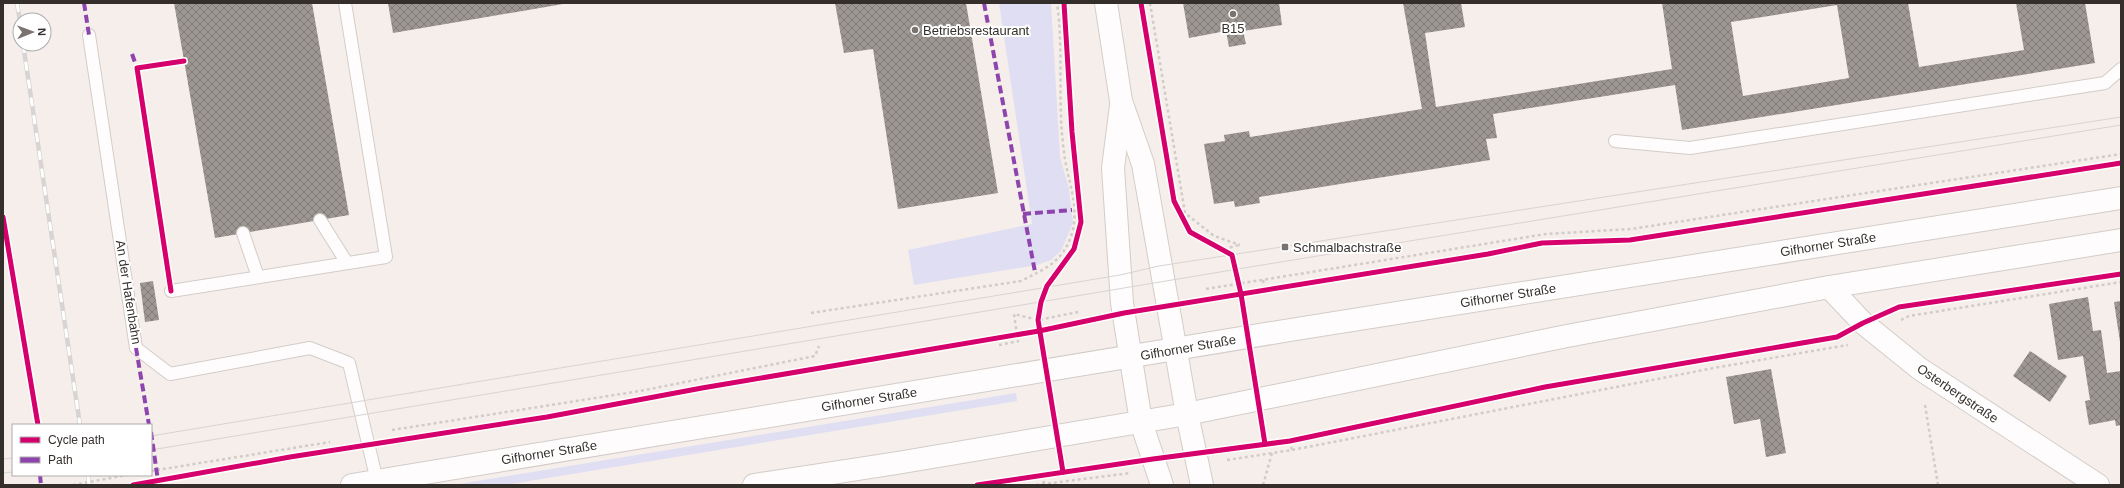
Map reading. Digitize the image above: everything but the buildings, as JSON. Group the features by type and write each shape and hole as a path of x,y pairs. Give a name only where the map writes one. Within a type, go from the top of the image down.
{"main road":[{"path":"1106,3 1122,101 1143,164 1160,266 1177,348 1187,414 1202,485"},
{"path":"1122,101 1113,168 1122,303 1141,422 1162,485"},
{"name":"Gifhorner Straße","path":"352,485 1177,348 2121,198"},
{"path":"754,485 1187,414 1567,336 1829,287 2121,240"},
{"name":"Osterbergstraße","path":"1829,287 1863,323 1920,369 2098,485"}],"lane":[{"path":"171,291 386,257 345,3"},
{"name":"An der Hafenbahn","path":"89,35 136,348 170,374 310,348 349,363 377,481"},
{"path":"1615,141 1690,148 2105,83 2121,69"},
{"path":"320,220 347,263"},
{"path":"243,233 258,277"}],"path":[{"path":"811,313 1021,281 1046,268 1062,256 1071,236 1075,216 1071,185 1063,152 1057,3"},
{"path":"1150,3 1185,213 1214,236 1240,244 1224,249"},
{"path":"1206,289 1240,286 1263,280 1546,234 1631,229 2121,154"},
{"path":"1075,242 1081,222 1078,189"},
{"path":"1177,207 1184,220"},
{"path":"1217,245 1232,255"},
{"path":"1238,277 1240,286"},
{"path":"1263,280 1265,291"},
{"path":"1898,321 1909,316 2121,282"},
{"path":"1257,292 1272,290"},
{"path":"1017,335 1014,314 1038,323 1078,312"},
{"path":"1038,323 1039,314"},
{"path":"1009,336 1024,333"},
{"path":"998,345 1019,341"},
{"path":"1227,460 1292,450 1719,367 1850,345"},
{"path":"392,430 640,391 815,356 819,346"},
{"path":"1920,369 1938,485"},
{"path":"1284,442 1298,440"},
{"path":"1290,441 1292,450"},
{"path":"152,470 330,442"},
{"path":"1264,485 1272,453"},
{"path":"1036,485 1134,473"},
{"path":"1036,476 1050,474"},
{"path":"1043,475 1044,484"},
{"path":"73,485 122,476"}],"shaded area":[{"path":"999,3 1051,3 1060,157 1069,189 1073,223 1061,251 1051,260 1037,265 914,285 908,250 1032,224"},
{"path":"1016,393 1017,401 505,485 453,485"}],"tram line":[{"path":"152,436 1120,275 1159,266 2121,117"},
{"path":"152,450 1244,268 2121,125"},
{"path":"3,459 12,458"},
{"path":"3,473 12,472"}],"railway":[{"path":"17,3 18,12"},
{"path":"24,52 80,424"},
{"path":"88,476 89,485"}],"marked path":[{"path":"84,3 89,35"},
{"path":"984,3 1035,272"},
{"path":"132,54 137,68"},
{"path":"1023,214 1072,210"},
{"path":"136,348 149,424"},
{"path":"152,439 158,481"},
{"path":"40,476 41,485"}],"cycle path":[{"path":"1063,472 1038,320 1041,302 1047,286 1074,249 1081,222 1072,132 1064,3"},
{"path":"1141,3 1174,201 1190,232 1232,255 1241,294 1265,444"},
{"path":"171,291 137,68 184,61"},
{"path":"133,485 290,457 547,417 702,388 1039,331 1124,313 1488,254 1542,243 1630,240 2121,163"},
{"path":"3,217 38,424"},
{"path":"977,485 1153,459 1290,441 1545,387 1837,337 1863,323 1899,307 2121,274"}],"place":[{"name":"B15","path":"1233,14"},
{"name":"Betriebsrestaurant","path":"915,30"},
{"name":"Schmalbachstraße","path":"1285,247"}]}
